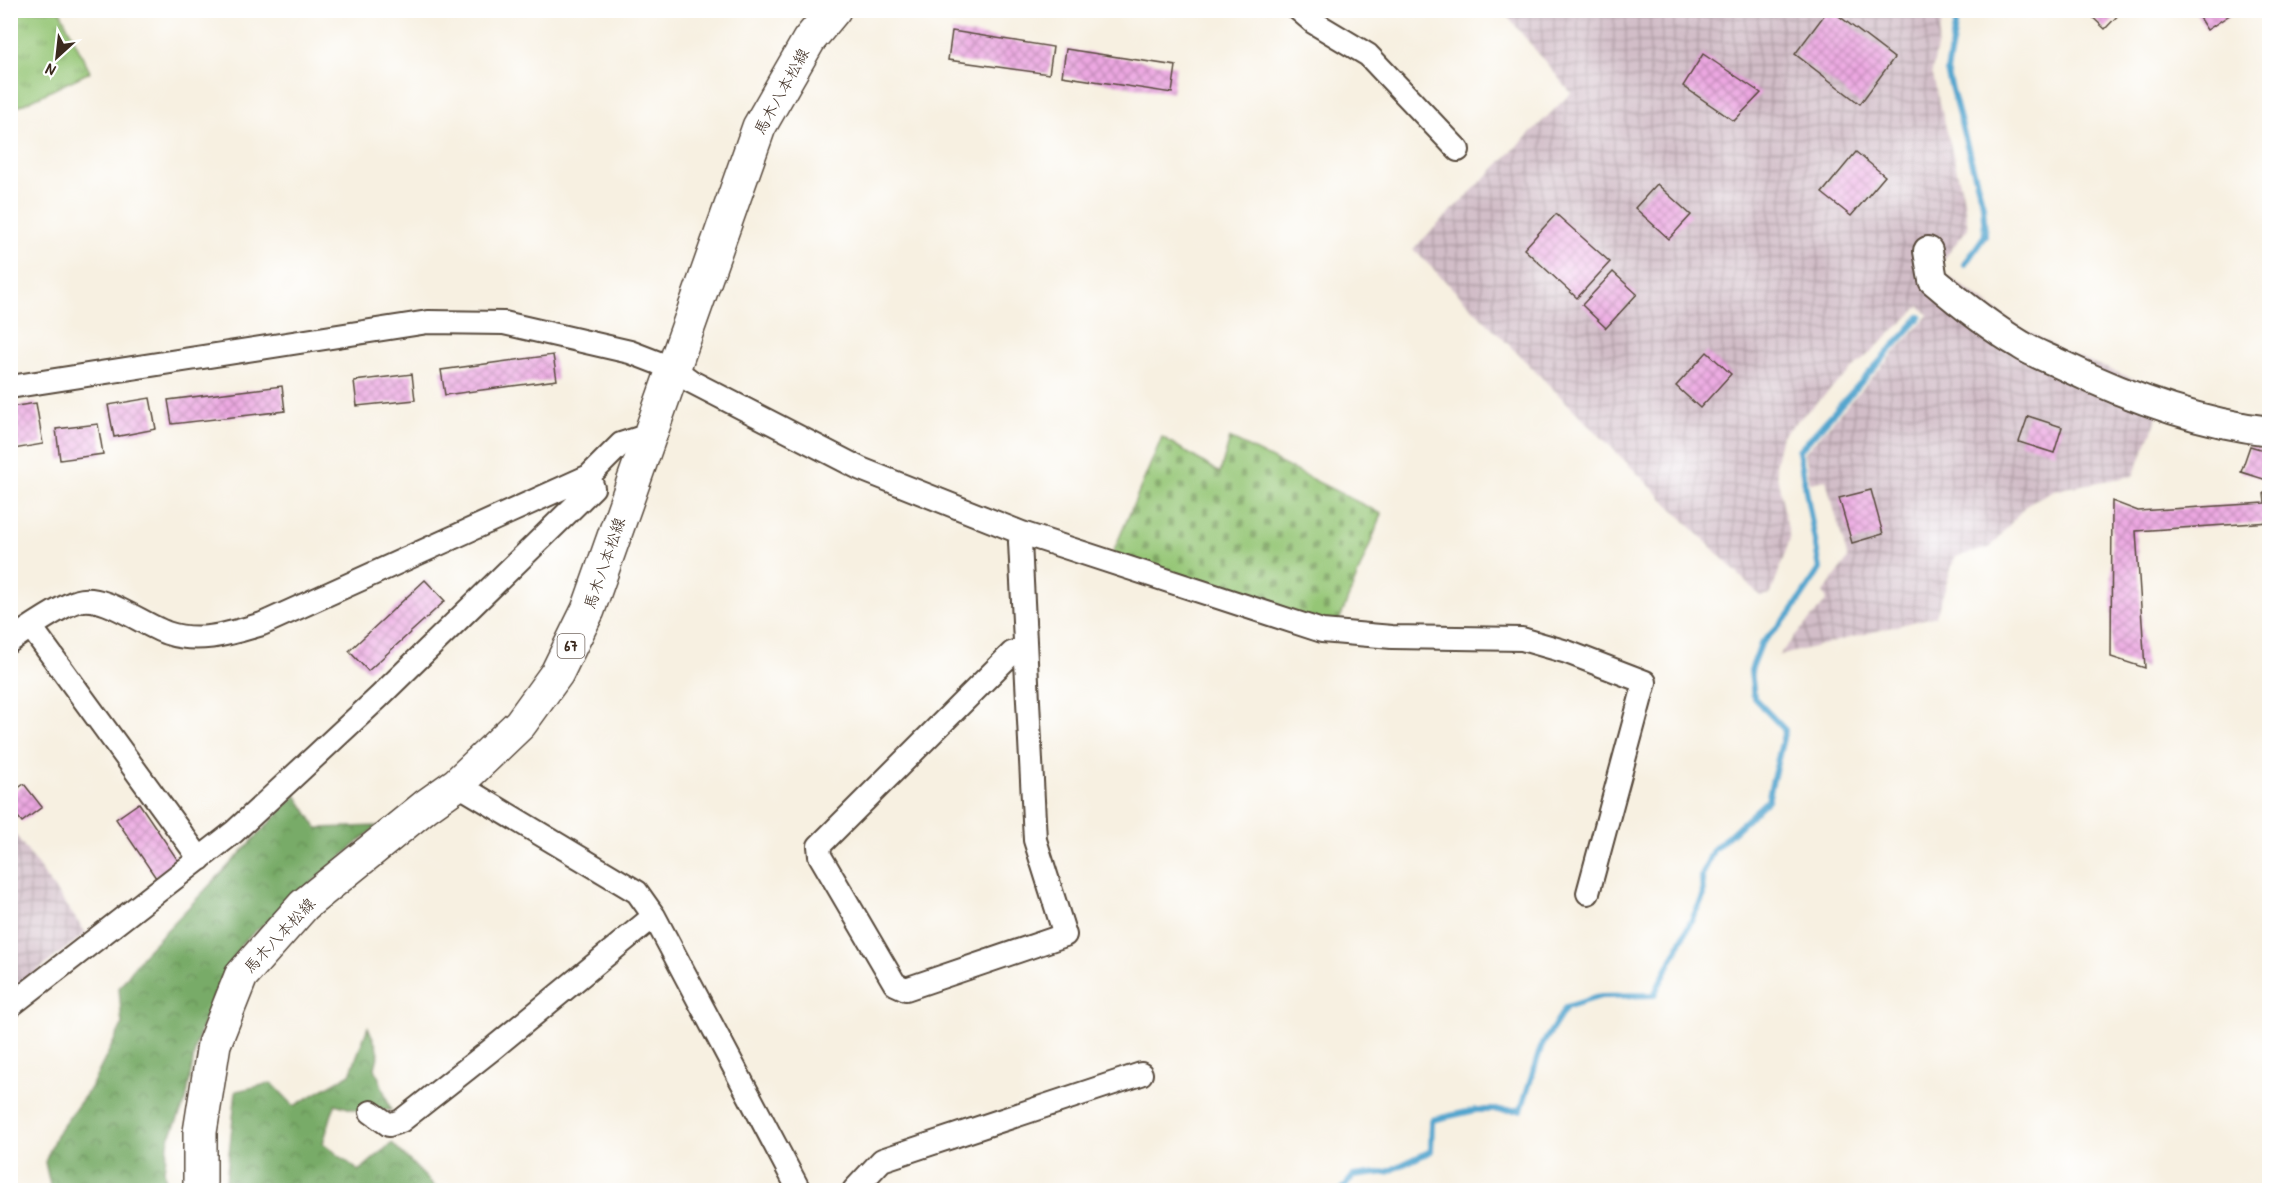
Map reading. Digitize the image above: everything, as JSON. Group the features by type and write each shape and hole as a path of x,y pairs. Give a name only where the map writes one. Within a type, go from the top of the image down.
{"main road":[{"name":"馬木八本松線","path":"200,1191 200,1132 213,1044 241,976 304,905 426,806 457,784 520,724 557,674 588,610 759,127 809,40 834,10"}],"street":[{"path":"1299,10 1313,22 1368,55 1458,150"},
{"path":"1928,251 1933,280 2021,345 2088,378 2155,403 2235,427 2270,430"},
{"path":"10,387 428,322 504,323 630,352 674,369 692,382 861,469 1022,534 1322,631 1392,637 1522,639 1568,652 1646,682 1588,893"},
{"path":"10,641 78,601 95,599 169,634 210,639 262,624 589,476 621,444 649,435"},
{"path":"10,1006 234,832 379,697 593,488 589,476"},
{"path":"1022,534 1020,542 1025,610 1024,648 1035,840 1065,935 906,989 894,984 819,856 819,846 1012,653 1024,648"},
{"path":"31,627 200,858"},
{"path":"457,784 637,892 654,916 789,1185"},
{"path":"371,1112 389,1125 401,1121 654,916"},
{"path":"854,1191 882,1160 1141,1074"}],"shaded area":[{"path":"1503,11 1944,11 1932,72 1963,195 1968,228 1943,260 1942,272 2015,324 2063,351 2164,391 2155,424 2133,476 2054,490 2027,504 1990,548 1955,557 1936,616 1778,656 1827,600 1823,593 1848,559 1826,480 1810,483 1805,452 1928,315 1920,306 1782,435 1775,465 1790,539 1771,594 1760,596 1413,249 1571,93"},
{"path":"10,827 86,933 10,992"}],"green space":[{"path":"11,10 60,11 90,72 11,110"},
{"path":"1162,437 1220,473 1230,438 1382,514 1337,626 1112,555"},
{"path":"296,795 317,828 377,826 242,943 215,992 196,1044 186,1101 169,1138 164,1169 167,1190 51,1190 45,1162 56,1135 90,1089 122,1025 119,988 142,956"},
{"path":"368,1027 379,1052 375,1068 391,1110 358,1111 335,1104 323,1143 359,1171 392,1143 438,1190 225,1190 236,1091 272,1083 294,1106 350,1074"}],"building":[{"path":"1828,10 1894,58 1860,104 1795,54"},
{"path":"2085,10 2123,10 2105,29"},
{"path":"2194,10 2237,10 2207,30"},
{"path":"952,31 1053,47 1049,74 948,60"},
{"path":"1066,49 1176,66 1172,93 1062,76"},
{"path":"1703,54 1761,93 1734,121 1683,86"},
{"path":"1856,152 1885,176 1851,216 1822,193"},
{"path":"1657,184 1691,215 1669,239 1635,208"},
{"path":"1556,214 1610,262 1577,298 1524,249"},
{"path":"1613,272 1637,294 1606,328 1582,305"},
{"path":"1707,352 1731,374 1700,408 1676,386"},
{"path":"553,355 557,380 445,395 441,370"},
{"path":"412,374 415,400 357,406 354,381"},
{"path":"282,386 285,411 172,424 168,400"},
{"path":"150,398 156,429 114,437 108,405"},
{"path":"36,403 43,444 14,449 10,429 10,407"},
{"path":"2028,416 2062,427 2054,453 2019,442"},
{"path":"98,424 103,454 60,460 56,429"},
{"path":"2250,446 2270,452 2270,481 2241,472"},
{"path":"1871,490 1883,534 1852,543 1839,498"},
{"path":"2264,493 2270,493 2270,522 2136,531 2145,668 2111,657 2112,501 2138,511 2265,503"},
{"path":"425,580 445,601 368,671 349,651"},
{"path":"24,784 42,807 22,822 10,807 10,794"},
{"path":"139,803 179,862 156,878 116,819"}],"waterway":[{"path":"1958,10 1947,71 1983,205 1985,235 1965,264"},
{"path":"1342,1190 1353,1176 1387,1172 1431,1151 1432,1120 1476,1110 1521,1110 1541,1047 1566,1007 1601,996 1654,995 1703,897 1702,876 1713,850 1768,800 1785,730 1754,698 1751,670 1761,644 1790,614 1820,569 1799,451 1920,317"}]}
